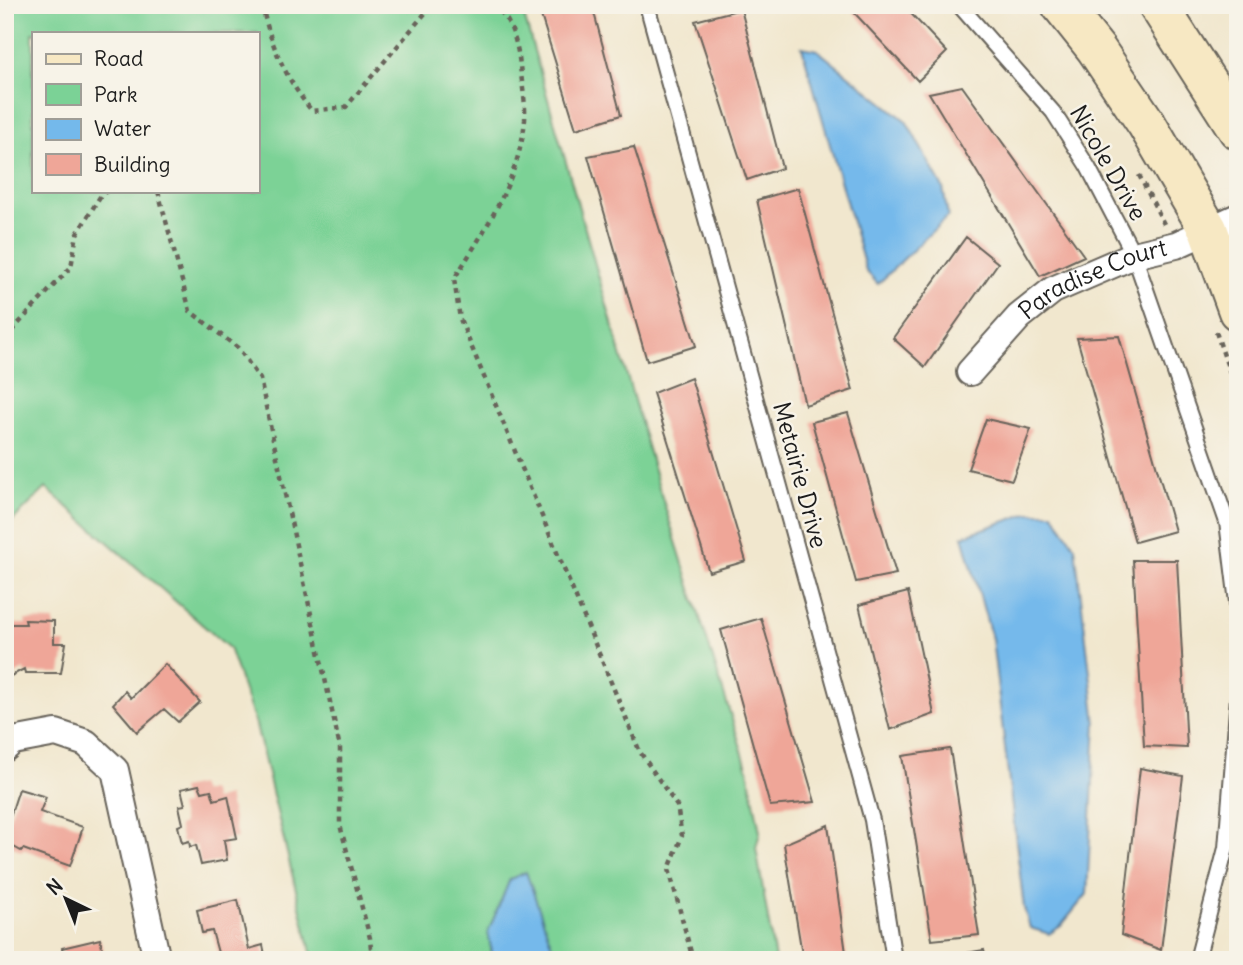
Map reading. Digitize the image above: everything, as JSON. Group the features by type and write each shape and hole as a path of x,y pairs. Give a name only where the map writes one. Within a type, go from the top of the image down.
{"main road":[{"path":"1061,5 1096,49 1146,123 1207,230 1225,317"},
{"path":"1158,5 1238,130"}],"street":[{"name":"Paradise Court","path":"970,372 1019,317 1053,290 1133,255 1207,230"},
{"path":"5,748 13,741 56,733 86,743 115,770 157,960"}],"lane":[{"name":"Metairie Drive","path":"647,5 872,820 894,960"},
{"name":"Nicole Drive","path":"960,5 1053,111 1088,167 1133,255 1227,522 1238,611"},
{"path":"1197,960 1226,848 1238,697"}],"path":[{"path":"262,5 267,29 294,90 312,111 346,107 427,11 436,5"},
{"path":"493,5 501,10 519,49 525,118 517,166 485,229 454,279 460,319 640,752 677,806 682,836 669,869 693,960"},
{"path":"1135,166 1207,230"},
{"path":"5,338 71,267 77,234 106,192"},
{"path":"158,192 190,311 238,348 260,379 341,748 340,825 370,938 372,960"},
{"path":"1225,317 1238,397"}],"green space":[{"path":"5,5 521,5 660,491 748,770 760,832 756,848 775,960 313,960 256,725 229,648 46,488 5,528"}],"water":[{"path":"802,47 817,50 906,121 943,188 948,216 878,284 866,271"},
{"path":"1029,513 1053,513 1075,547 1096,723 1087,894 1061,926 1049,934 1030,928 1024,908 992,639 963,536"},
{"path":"526,872 557,960 493,960 488,932 510,879"}],"building":[{"path":"559,5 592,5 621,115 576,129 539,9"},
{"path":"847,5 903,5 947,52 918,81"},
{"path":"741,9 782,168 747,180 695,21"},
{"path":"962,86 1084,256 1040,276 929,93"},
{"path":"634,147 696,346 647,361 588,156"},
{"path":"798,188 853,390 805,405 757,200"},
{"path":"966,237 998,263 925,367 893,338"},
{"path":"1119,336 1175,531 1135,542 1077,338"},
{"path":"691,378 746,561 709,572 653,393"},
{"path":"848,413 896,574 856,582 812,422"},
{"path":"986,419 1031,429 1012,480 968,469"},
{"path":"1133,560 1177,560 1187,748 1144,746"},
{"path":"908,592 934,714 890,730 859,605"},
{"path":"761,618 815,802 770,806 721,630"},
{"path":"25,620 54,621 54,643 66,643 61,673 25,673 24,669 5,679 5,624 26,624"},
{"path":"165,664 200,702 178,722 164,709 137,732 113,704 125,691 131,698"},
{"path":"950,749 979,935 932,940 902,756"},
{"path":"1140,768 1183,776 1161,950 1121,935"},
{"path":"199,785 202,792 211,790 214,800 228,796 237,838 224,840 227,860 201,865 196,845 190,847 189,841 182,843 178,826 183,824 179,806 185,805 181,789"},
{"path":"19,789 46,797 40,812 83,827 70,866 23,849 21,851 5,842 5,832"},
{"path":"828,825 847,960 803,960 784,844"},
{"path":"238,900 249,949 263,945 266,960 220,960 212,931 202,933 197,910"},
{"path":"100,939 105,960 64,960 62,948"},
{"path":"984,950 986,960 938,960 938,958"}]}
